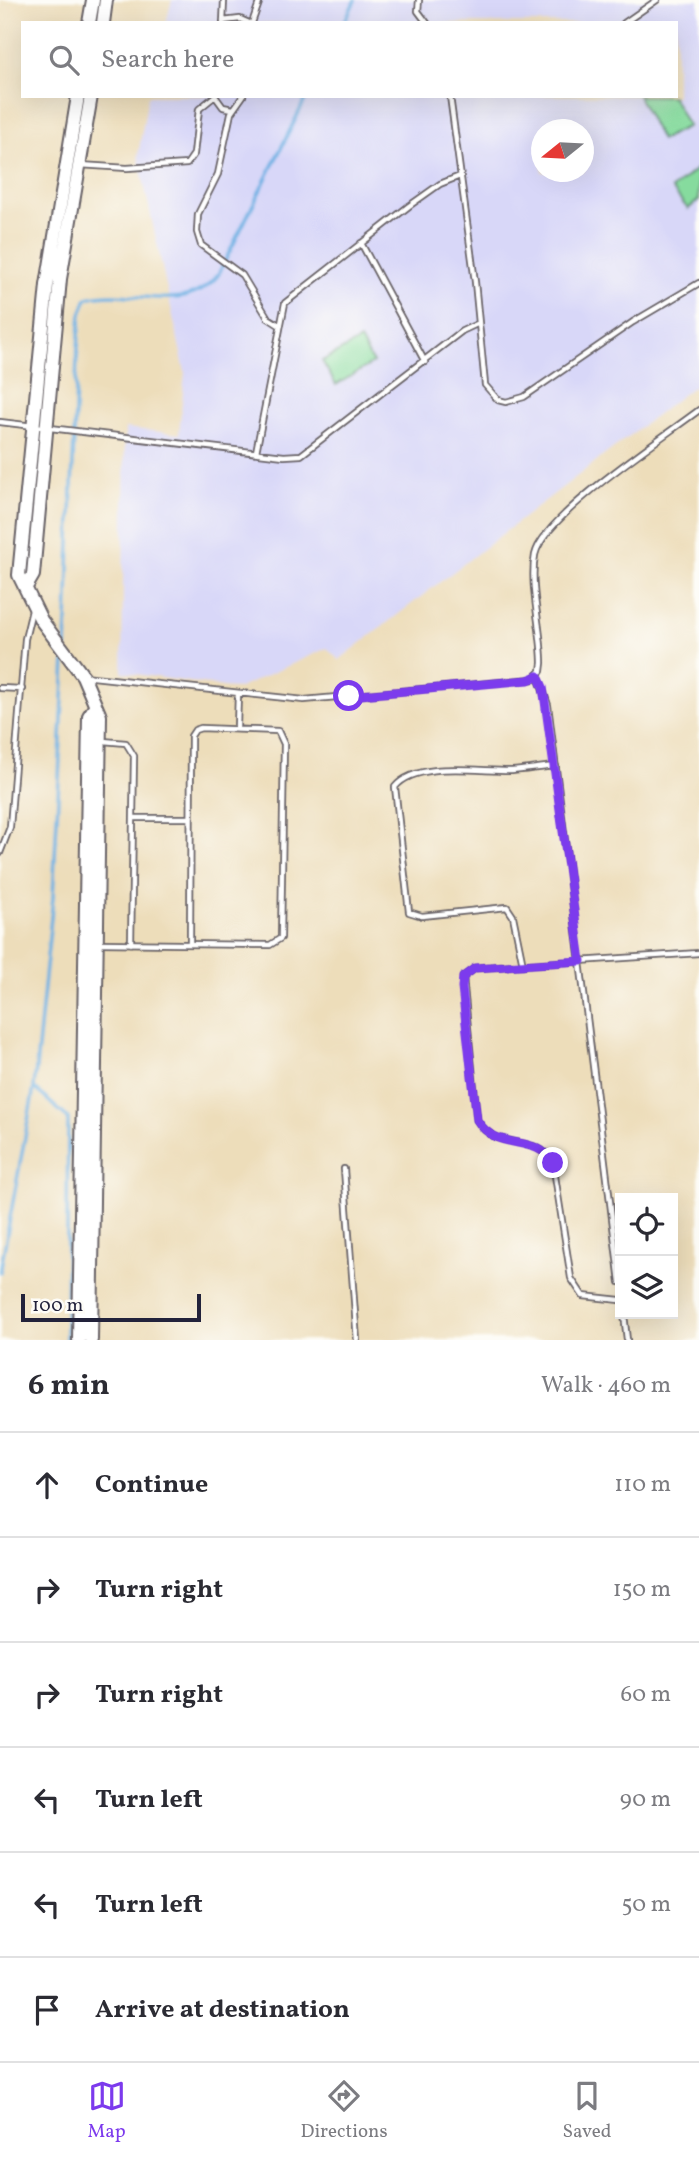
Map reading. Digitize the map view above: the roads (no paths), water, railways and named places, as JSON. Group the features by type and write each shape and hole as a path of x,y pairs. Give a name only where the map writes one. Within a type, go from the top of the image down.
{"street":[{"path":"89,21 93,0"},
{"path":"103,21 106,0"},
{"path":"78,98 47,285 33,575 26,587 33,606 80,671 100,716 79,1340"},
{"path":"40,426 60,279 91,98"},
{"path":"91,1340 89,716 95,707"}],"lane":[{"path":"223,21 224,0"},
{"path":"251,21 260,0"},
{"path":"418,0 418,11 426,21"},
{"path":"627,21 657,0"},
{"path":"65,164 127,167 187,164 194,154 199,109 212,98"},
{"path":"216,98 223,107 233,109"},
{"path":"241,98 233,109 218,174 197,220 201,245 230,265 249,283 268,318 279,325"},
{"path":"450,98 475,282 485,385 498,400 515,401 558,376 640,318 699,283"},
{"path":"256,452 285,303 440,184 460,176"},
{"path":"361,243 425,362"},
{"path":"0,422 293,456 309,451 462,331 477,324"},
{"path":"617,1256 556,766 546,695 538,676 542,663 542,643 534,565 538,546 544,536 567,512 699,410"},
{"path":"0,853 10,827 25,639 33,606"},
{"path":"80,671 238,694 304,700 528,680 538,676"},
{"path":"0,688 22,689"},
{"path":"237,727 238,694"},
{"path":"91,943 270,945 281,938 282,736 269,728 201,728 195,730 191,736 190,944"},
{"path":"99,741 126,743 131,748 131,944"},
{"path":"523,965 513,916 507,906 422,916 409,912 395,786 407,777 437,770 514,771 556,766"},
{"path":"133,818 190,818"},
{"path":"615,1299 583,1296 571,1278 553,1163 547,1152 537,1147 495,1139 484,1132 477,1120 463,977 475,968 699,953"},
{"path":"344,1169 357,1340"},
{"path":"625,1319 627,1340"}],"waterway":[{"path":"345,21 355,0"},
{"path":"66,647 77,357 81,314 87,298 104,295 174,298 205,288 218,275 306,98"},
{"path":"0,1272 34,1088 53,897 65,659"},
{"path":"34,1088 68,1118 66,1340"}]}
